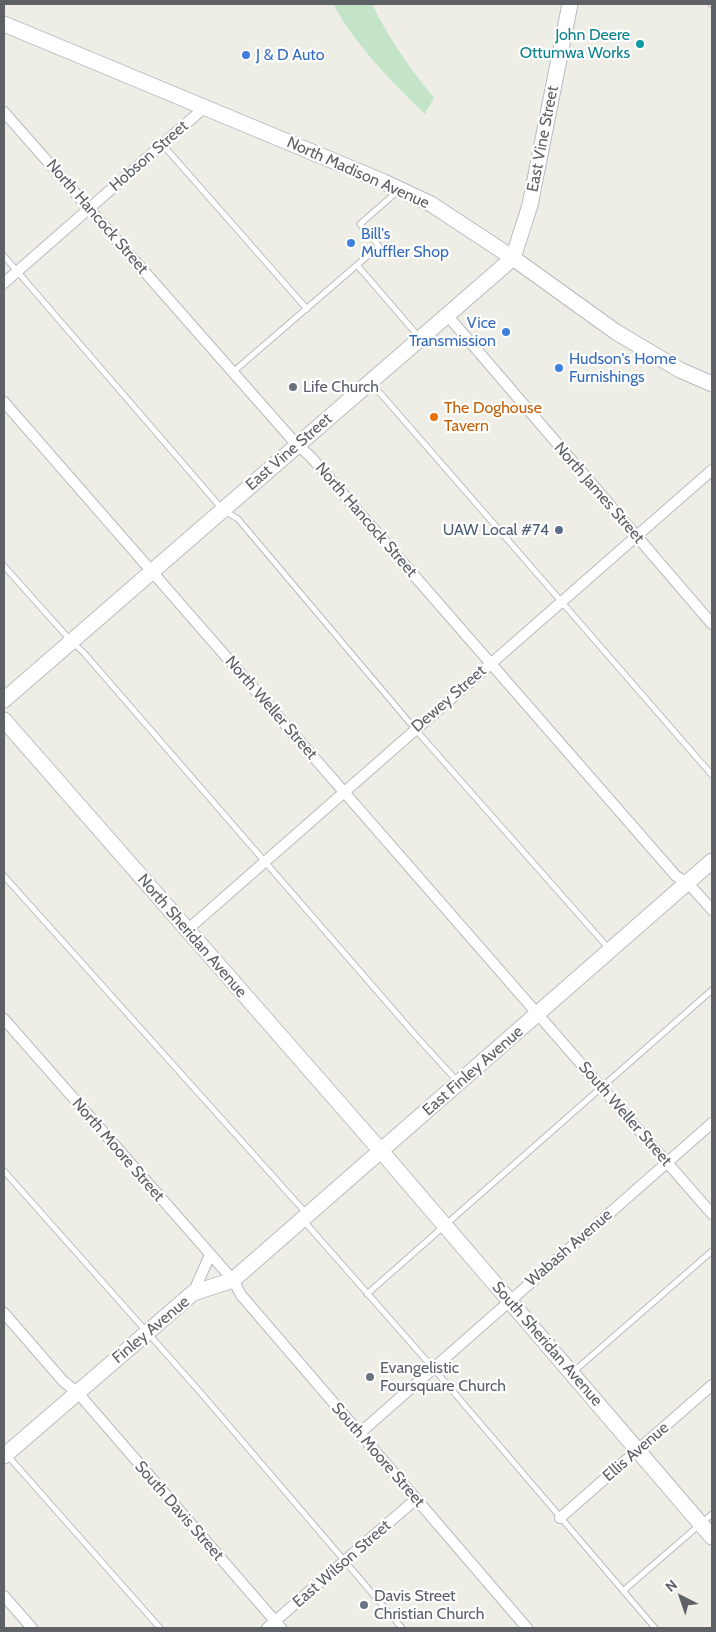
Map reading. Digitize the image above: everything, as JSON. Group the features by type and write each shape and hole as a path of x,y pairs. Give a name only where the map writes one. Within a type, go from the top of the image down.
{"main road":[{"name":"East Vine Street","path":"4,700 513,258 530,205 570,4"},
{"name":"North Madison Avenue","path":"4,24 431,204 513,258 616,332 680,370 712,384"},
{"name":"North Sheridan Avenue","path":"4,720 381,1151"},
{"name":"East Finley Avenue","path":"233,1280 712,861"},
{"name":"South Sheridan Avenue","path":"381,1151 638,1450 706,1519 712,1537"},
{"name":"Finley Avenue","path":"78,1393 193,1294 233,1280"},
{"path":"5,1454 78,1393"}],"street":[{"name":"Hobson Street","path":"4,283 204,108"},
{"name":"North Hancock Street","path":"4,112 297,445 310,456 676,876 688,883 712,910"},
{"name":"North James Street","path":"447,315 712,624"},
{"name":"North Weller Street","path":"4,402 538,1014"},
{"name":"Dewey Street","path":"187,930 712,471"},
{"name":"South Weller Street","path":"538,1014 712,1214"},
{"name":"North Moore Street","path":"4,1019 233,1280"},
{"name":"Wabash Avenue","path":"360,1433 712,1123"},
{"path":"193,1294 210,1255"},
{"name":"South Moore Street","path":"233,1280 241,1295 527,1628"},
{"name":"South Davis Street","path":"4,1313 63,1381 78,1393 274,1626"},
{"name":"Ellis Avenue","path":"560,1518 712,1386"},
{"name":"East Wilson Street","path":"274,1626 416,1499"},
{"path":"4,1596 32,1628"}],"lane":[{"path":"163,145 307,309"},
{"path":"233,372 380,246 360,224 400,190"},
{"path":"4,256 222,510 238,519 416,729 610,950"},
{"path":"357,265 420,338"},
{"path":"368,383 381,394 712,775"},
{"path":"4,566 84,653 416,1036 459,1083"},
{"path":"4,876 305,1217 367,1294 433,1368 655,1628"},
{"path":"367,1294 712,990"},
{"path":"4,1171 148,1334 402,1628"},
{"path":"571,1373 712,1252"},
{"path":"5,1454 160,1628"},
{"path":"623,1591 706,1519"}],"green space":[{"path":"333,4 372,4 400,53 434,98 425,114 363,49"}],"place":[{"name":"John Deere Ottumwa Works","path":"640,44"},
{"name":"J & D Auto","path":"246,55"},
{"name":"Bill's Muffler Shop","path":"351,243"},
{"name":"Vice Transmission","path":"506,332"},
{"name":"Hudson's Home Furnishings","path":"559,368"},
{"name":"Life Church","path":"293,387"},
{"name":"The Doghouse Tavern","path":"434,417"},
{"name":"UAW Local #74","path":"559,530"},
{"name":"Evangelistic Foursquare Church","path":"370,1377"},
{"name":"Davis Street Christian Church","path":"364,1605"}]}
